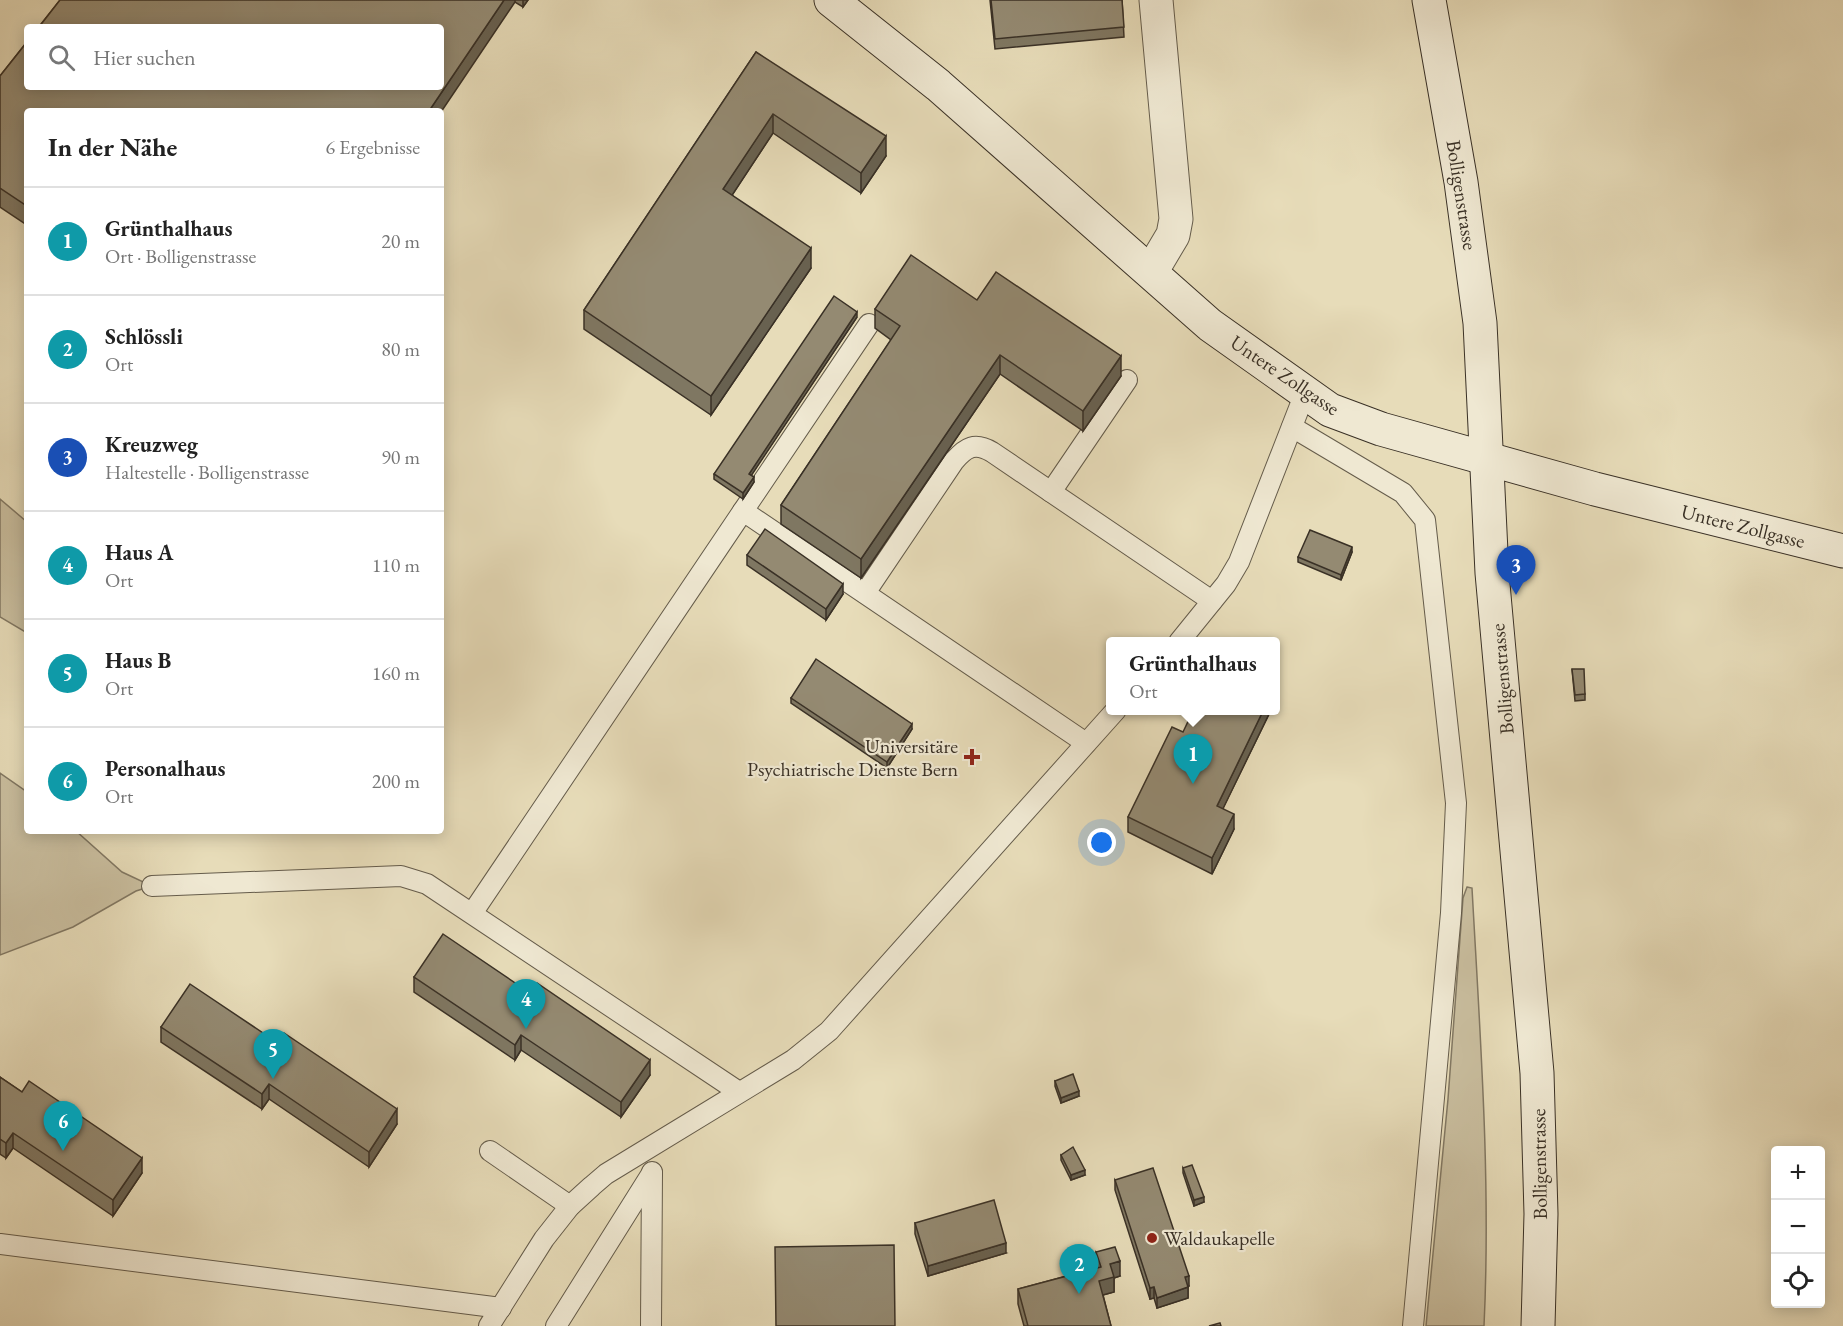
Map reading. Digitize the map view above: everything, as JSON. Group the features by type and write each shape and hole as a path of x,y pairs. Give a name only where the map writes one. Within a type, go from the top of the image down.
{"street":[{"name":"Untere Zollgasse","path":"831,0 938,85 1210,325 1330,410 1355,421 1485,458 1843,551"},
{"path":"1151,272 1173,235 1176,219 1155,0"},
{"name":"Bolligenstrasse","path":"1429,0 1476,285 1492,573 1537,1073 1541,1214 1538,1326"}],"lane":[{"path":"473,912 869,324"},
{"path":"1051,492 1127,380"},
{"path":"1183,637 1239,562 1305,393"},
{"path":"1292,427 1403,493 1425,520 1456,803 1451,914 1413,1326"},
{"path":"865,593 954,461 965,449 975,446 986,448 1212,601"},
{"path":"743,511 1086,743"},
{"path":"489,1326 544,1239 570,1206 606,1174 792,1060 828,1031 1112,715"},
{"path":"152,886 401,876 427,884 473,912 739,1092"},
{"path":"651,1326 653,1145"},
{"path":"490,1151 570,1206"},
{"path":"556,1326 652,1173"},
{"path":"0,1244 501,1308"}],"shaded area":[{"path":"0,499 24,519 24,631 0,617"},
{"path":"0,773 24,790 24,834 79,834 122,872 152,886 136,891 73,927 0,955"},
{"path":"1467,887 1472,888 1484,1107 1486,1271 1484,1326 1426,1326 1448,1099 1463,898"}],"building":[{"path":"60,0 504,0 444,89 444,24 41,24"},
{"path":"991,0 1122,0 1124,27 995,39"},
{"path":"24,46 24,90 443,90 431,108 24,108 24,204 0,188 0,76"},
{"path":"756,52 886,136 861,173 773,114 723,189 811,248 711,396 584,310"},
{"path":"911,255 977,300 996,272 1121,356 1083,411 1000,355 861,559 781,505 900,326 875,309"},
{"path":"834,296 857,312 749,474 754,477 743,493 714,474"},
{"path":"765,529 843,584 826,609 747,555"},
{"path":"1310,530 1352,547 1341,575 1298,557"},
{"path":"816,659 912,724 887,762 791,698"},
{"path":"1572,669 1584,669 1585,694 1575,695"},
{"path":"1191,715 1261,715 1217,806 1234,814 1212,858 1128,817 1172,727 1183,732"},
{"path":"443,934 530,993 537,983 650,1060 621,1102 521,1035 515,1045 414,977"},
{"path":"190,984 278,1043 284,1033 397,1109 369,1152 269,1084 262,1094 161,1027"},
{"path":"1073,1074 1079,1091 1061,1098 1055,1081"},
{"path":"0,1077 22,1092 29,1081 142,1158 113,1200 13,1133 6,1143 0,1139"},
{"path":"1073,1147 1085,1170 1071,1175 1061,1155"},
{"path":"1192,1165 1204,1197 1194,1200 1183,1168"},
{"name":"Waldaukapelle","path":"1153,1168 1189,1276 1185,1277 1188,1287 1157,1298 1154,1287 1150,1288 1115,1180"},
{"path":"994,1200 1006,1243 928,1266 915,1223"},
{"path":"894,1245 895,1326 776,1326 775,1247"},
{"path":"1115,1247 1120,1261 1110,1264 1114,1277 1099,1281 1111,1326 1028,1326 1018,1289 1101,1267 1096,1252"}],"place":[{"name":"Kreuzweg","path":"1516,595"},
{"name":"Universitäre Psychiatrische Dienste Bern","path":"972,757"},
{"name":"Grünthalhaus","path":"1193,784"},
{"name":"Haus A","path":"526,1029"},
{"name":"Haus B","path":"273,1079"},
{"name":"Personalhaus","path":"63,1151"},
{"name":"Waldaukapelle","path":"1152,1238"},
{"name":"Schlössli","path":"1079,1294"}]}
